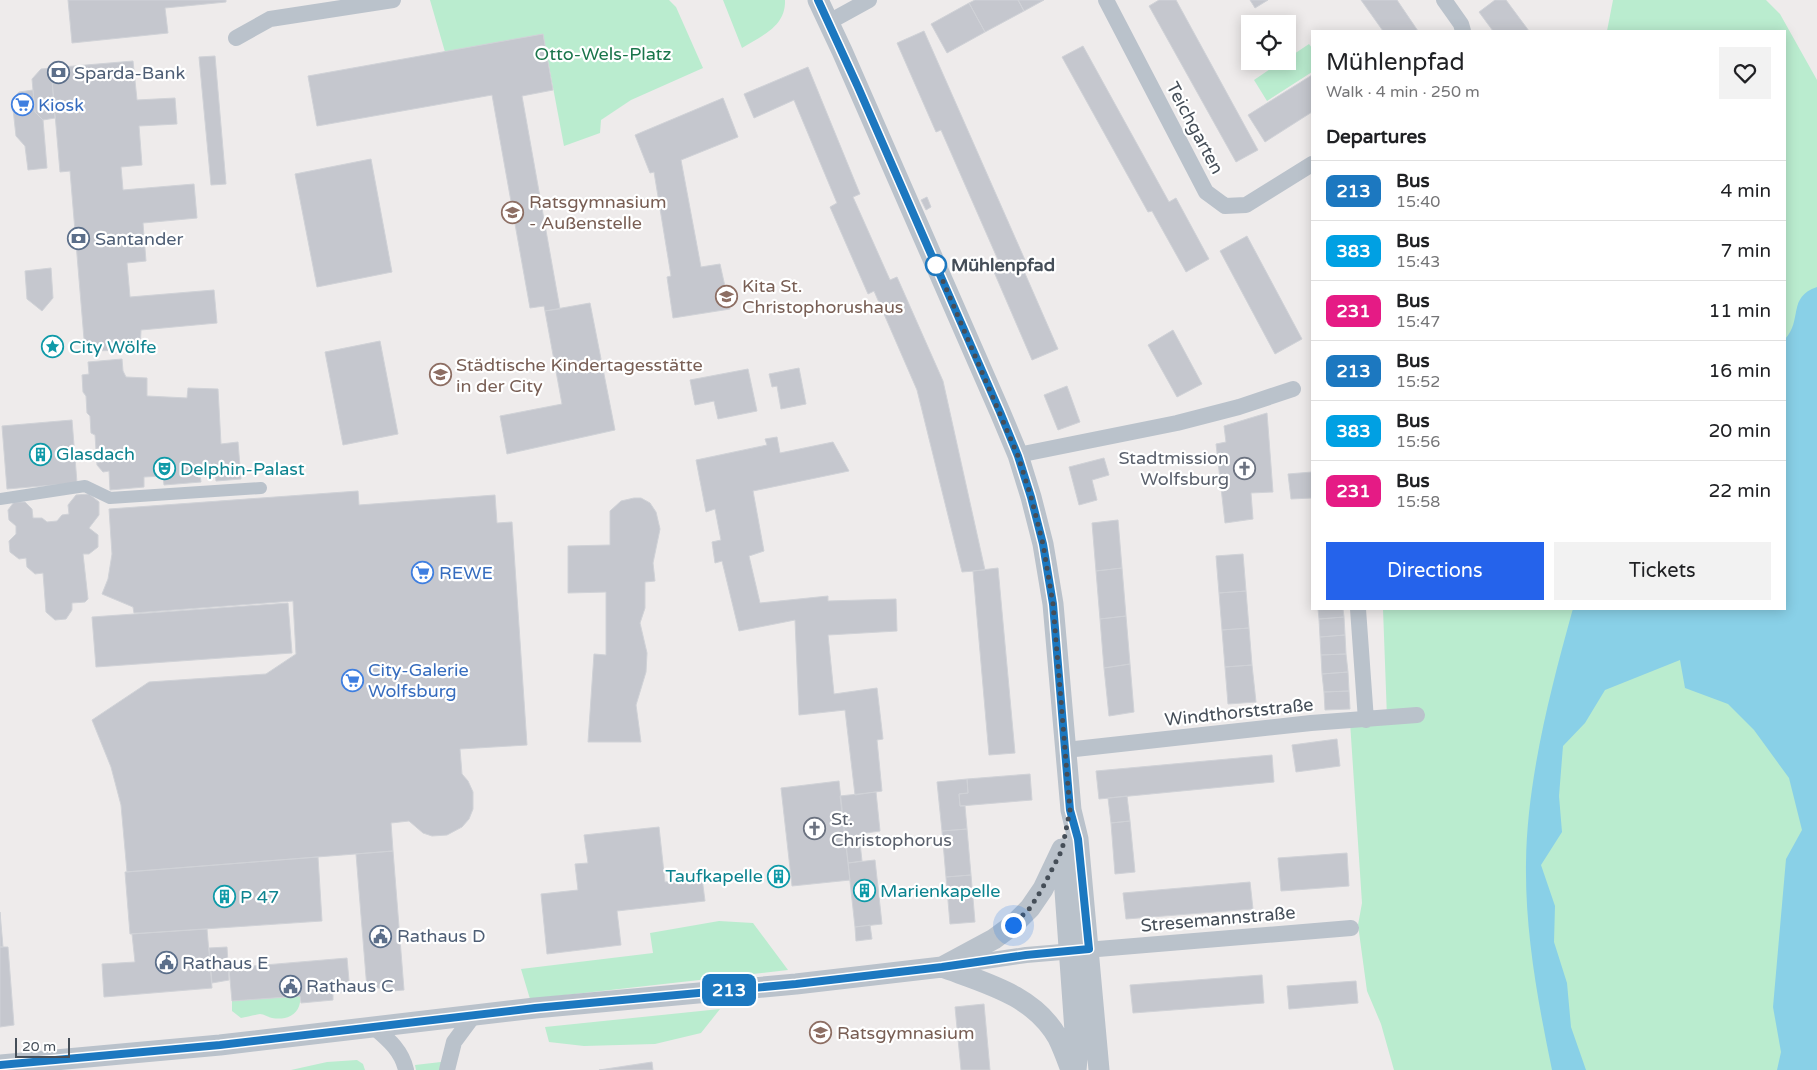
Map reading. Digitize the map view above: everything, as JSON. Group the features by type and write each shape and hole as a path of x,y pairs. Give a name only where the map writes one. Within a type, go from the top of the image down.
{"street":[{"path":"236,38 270,19 393,0"},
{"path":"818,0 952,300 1018,456 1043,544 1053,604 1070,810 1078,839 1079,950 1076,1070"},
{"path":"828,22 869,0"},
{"name":"Teichgarten","path":"1106,0 1206,192 1225,206 1246,205 1311,165"},
{"path":"1444,0 1461,24 1463,30"},
{"path":"1018,456 1177,423 1239,407 1293,389"},
{"path":"0,500 86,486 110,498 261,488"},
{"path":"1358,610 1366,720"},
{"name":"Windthorststraße","path":"1066,750 1311,723 1417,715"},
{"path":"0,1065 220,1045 535,1008 796,984 942,967 994,939 1030,908 1062,850 1070,810"},
{"path":"1062,850 1099,1070"},
{"name":"Stresemannstraße","path":"942,967 1026,955 1352,928"},
{"path":"942,967 1004,990 1034,1008 1058,1038 1071,1070"},
{"path":"447,1070 454,1042 474,1015"},
{"path":"375,1028 393,1044 401,1055 406,1070"}],"green space":[{"name":"Otto-Wels-Platz","path":"430,0 669,0 676,7 703,68 631,100 601,120 600,133 564,146 543,34 492,45 445,52"},
{"path":"723,0 785,0 784,9 777,24 764,35 742,48"},
{"path":"1613,0 1766,0 1780,14 1817,80 1817,1070 1394,1070 1381,1024 1367,991 1358,925 1362,903 1350,722 1387,718 1383,610 1786,610 1786,30 1607,30"},
{"path":"1309,44 1311,47 1311,73 1267,101 1254,80 1269,70 1296,70 1296,53"},
{"path":"719,921 753,923 788,970 530,999 521,969 653,953 650,933"},
{"path":"300,996 299,1007 288,1017 278,1019 260,1014 241,1018 232,1011 232,1001"},
{"path":"720,1009 701,1033 655,1044 584,1046 549,1042 545,1027"},
{"path":"357,1060 363,1064 365,1070 291,1070 327,1062"},
{"path":"441,1062 441,1070 416,1070 415,1065"}],"water":[{"path":"1817,287 1817,1070 1777,1070 1781,1052 1773,1007 1786,859 1802,830 1789,778 1754,730 1728,704 1685,688 1680,660 1605,690 1585,723 1563,746 1559,796 1562,832 1541,865 1555,906 1554,942 1567,983 1571,1027 1586,1070 1552,1070 1537,993 1530,941 1526,889 1527,832 1541,736 1573,610 1786,610 1786,338 1793,324 1798,303 1808,291"}],"building":[{"path":"68,0 226,0 226,2 165,8 168,33 72,43"},
{"path":"975,0 1018,0 1024,11 985,32 969,3"},
{"path":"1018,0 1044,0 1024,11"},
{"path":"1159,0 1176,0 1258,150 1236,162 1149,6"},
{"path":"1250,0 1268,0 1255,8"},
{"path":"1361,0 1397,0 1417,30 1382,30"},
{"path":"1495,0 1506,0 1528,30 1492,30 1479,12"},
{"path":"969,3 985,32 947,53 931,24"},
{"path":"924,31 1025,260 1020,262 1058,349 1032,360 994,272 1002,269 941,130 936,132 897,43"},
{"path":"543,34 553,90 522,96 560,309 545,311 544,306 530,308 492,95 317,126 308,76"},
{"path":"1083,46 1169,202 1176,198 1209,259 1186,272 1152,211 1148,212 1062,57"},
{"path":"215,56 226,184 211,185 199,57"},
{"path":"133,61 137,100 175,98 177,124 139,126 142,165 121,167 123,190 194,184 197,218 143,223 146,261 127,263 130,297 214,290 217,323 141,330 140,350 85,351 70,171 60,172 51,68"},
{"path":"808,67 860,194 853,197 890,280 897,277 943,381 985,570 962,572 917,390 874,291 868,294 830,207 837,203 794,100 754,118 744,94"},
{"path":"51,68 55,118 43,120 35,112 32,79 41,69"},
{"path":"1311,76 1311,113 1265,142 1248,115"},
{"path":"33,90 35,112 43,120 47,168 28,170 25,146 16,136 12,100 19,92"},
{"path":"723,98 738,137 681,160 701,267 720,264 730,309 673,318 667,277 671,276 654,172 650,173 635,135"},
{"path":"371,159 392,272 317,287 295,174"},
{"path":"927,197 931,207 926,210 921,200"},
{"path":"1247,236 1302,339 1275,354 1220,251"},
{"path":"51,268 53,298 42,311 27,299 25,271"},
{"path":"590,303 615,430 507,454 500,416 562,404 545,311"},
{"path":"1173,330 1202,384 1177,397 1148,345"},
{"path":"380,341 398,434 343,445 325,352"},
{"path":"122,359 123,371 126,377 147,378 147,396 187,398 188,388 218,389 221,444 238,442 241,479 216,481 215,473 200,474 201,482 164,485 163,476 144,477 144,487 110,490 109,471 103,472 97,465 95,435 91,433 90,416 87,413 86,396 83,392 82,375 89,374 88,362"},
{"path":"799,368 806,404 781,409 777,386 772,387 769,374"},
{"path":"748,369 757,411 718,419 714,401 695,405 690,380"},
{"path":"1067,386 1080,422 1058,430 1044,395"},
{"name":"Stadtmission Wolfsburg","path":"1267,413 1273,492 1251,493 1253,519 1225,523 1216,444 1226,442 1224,426"},
{"name":"Glasdach","path":"72,420 77,483 7,489 2,426"},
{"path":"777,437 780,453 833,442 849,471 753,491 764,551 749,556 760,603 828,596 828,601 896,599 897,631 828,635 834,694 877,688 883,739 877,740 882,791 855,795 845,710 799,715 795,620 739,631 722,561 715,563 712,542 721,540 715,509 706,512 696,460 767,445 765,439"},
{"path":"1104,458 1109,475 1092,480 1097,500 1079,505 1069,467"},
{"path":"1311,472 1311,498 1291,499 1288,474"},
{"name":"City-Galerie Wolfsburg","path":"358,491 359,505 495,495 497,523 512,522 527,745 460,749 462,774 473,792 473,809 469,819 462,827 447,835 432,836 423,833 409,821 391,823 393,851 127,872 121,805 111,767 92,720 149,682 266,674 296,654 293,601 134,613 133,607 102,594 108,579 112,554 109,509"},
{"path":"89,494 99,502 99,515 89,528 98,535 98,547 89,554 83,554 88,599 85,602 72,603 72,610 66,619 55,620 46,612 43,573 35,574 27,567 26,558 19,559 10,552 9,541 16,534 16,526 9,520 8,510 14,502 25,502 32,509 33,518 42,518 47,522 57,521 62,515 69,514 68,505 76,495"},
{"path":"641,498 650,503 656,512 660,529 653,563 655,581 645,582 645,608 640,623 647,653 646,672 636,705 641,742 588,742 594,654 606,655 606,592 568,593 568,546 610,545 610,511 621,501"},
{"path":"1118,520 1122,568 1096,571 1092,523"},
{"path":"1243,554 1246,591 1219,593 1216,556"},
{"path":"998,568 1015,753 989,755 973,571"},
{"path":"1122,568 1126,616 1100,619 1096,571"},
{"path":"1246,591 1249,628 1222,630 1219,593"},
{"path":"288,603 292,653 96,667 92,617"},
{"path":"1318,610 1343,610 1344,617 1319,619"},
{"path":"1126,616 1130,664 1104,668 1100,619"},
{"path":"1344,617 1345,635 1320,637 1319,619"},
{"path":"1249,628 1252,665 1225,667 1222,630"},
{"path":"1345,635 1346,654 1321,655 1320,637"},
{"path":"1346,654 1348,672 1322,674 1321,655"},
{"path":"1130,664 1134,712 1109,716 1104,668"},
{"path":"1252,665 1256,702 1228,704 1225,667"},
{"path":"1348,672 1349,691 1324,692 1322,674"},
{"path":"1349,691 1350,709 1325,710 1324,692"},
{"path":"1337,739 1340,766 1296,772 1292,745"},
{"path":"1272,755 1274,782 1099,799 1096,771"},
{"path":"1030,774 1032,800 960,806 959,794 968,793 967,779"},
{"path":"967,779 968,793 959,794 960,806 965,806 967,829 942,831 937,782"},
{"name":"St. Christophorus","path":"839,781 850,880 792,886 781,788"},
{"path":"876,792 880,831 859,834 862,861 848,863 840,796"},
{"path":"1127,796 1130,821 1111,823 1108,798"},
{"path":"1130,821 1135,872 1115,874 1111,823"},
{"path":"659,827 665,882 702,878 705,901 617,911 621,945 547,954 541,894 578,890 575,864 588,863 584,835"},
{"path":"967,829 971,875 946,877 942,831"},
{"name":"Rathaus D","path":"393,851 404,990 391,991 391,987 367,989 356,854"},
{"path":"1347,853 1349,886 1281,891 1278,858"},
{"name":"P 47","path":"318,857 322,921 130,934 125,872"},
{"name":"Marienkapelle","path":"875,860 882,924 855,927 848,863"},
{"name":"Taufkapelle","path":"773,869 780,872 790,871 791,878 782,879 774,884 770,883 767,875"},
{"path":"971,875 975,922 950,924 946,877"},
{"path":"1250,882 1253,909 1126,919 1123,893"},
{"path":"0,912 3,947 0,947"},
{"path":"870,925 872,939 856,941 855,927"},
{"name":"Rathaus E","path":"207,929 212,988 104,997 102,964 135,962 132,934"},
{"path":"0,947 8,947 14,1025 0,1027"},
{"path":"227,947 229,980 212,983 209,948"},
{"name":"Rathaus C","path":"347,958 350,992 333,993 333,1000 301,1003 300,996 232,1001 229,968"},
{"path":"1262,975 1264,1003 1133,1013 1130,985"},
{"path":"1356,981 1358,1003 1289,1009 1287,986"},
{"path":"984,1004 990,1070 961,1070 955,1007"},
{"path":"652,1062 653,1070 599,1070"}],"bus line":[{"name":"213","path":"0,1065 220,1045 535,1008 796,984 1026,955 1089,949 1078,839 1070,810 1053,604 1043,544 1031,497 1018,456 1000,412 818,0"}],"place":[{"name":"Sparda-Bank","path":"58,73"},
{"name":"Kiosk","path":"22,105"},
{"name":"Ratsgymnasium - Außenstelle","path":"513,212"},
{"name":"Santander","path":"79,239"},
{"name":"Mühlenpfad","path":"936,265"},
{"name":"Kita St. Christophorushaus","path":"726,296"},
{"name":"City Wölfe","path":"53,347"},
{"name":"Städtische Kindertagesstätte in der City","path":"440,375"},
{"name":"Glasdach","path":"40,454"},
{"name":"Stadtmission Wolfsburg","path":"1245,468"},
{"name":"Delphin-Palast","path":"164,469"},
{"name":"REWE","path":"423,573"},
{"name":"City-Galerie Wolfsburg","path":"352,680"},
{"name":"St. Christophorus","path":"815,829"},
{"name":"Taufkapelle","path":"779,876"},
{"name":"Marienkapelle","path":"864,891"},
{"name":"P 47","path":"224,897"},
{"name":"Rathaus D","path":"381,936"},
{"name":"Rathaus E","path":"166,963"},
{"name":"Rathaus C","path":"290,986"},
{"name":"Ratsgymnasium","path":"821,1033"}],"route":[{"path":"936,265 1018,456 1043,544 1053,604 1070,810 1062,850 1030,908 1013,925"}]}
